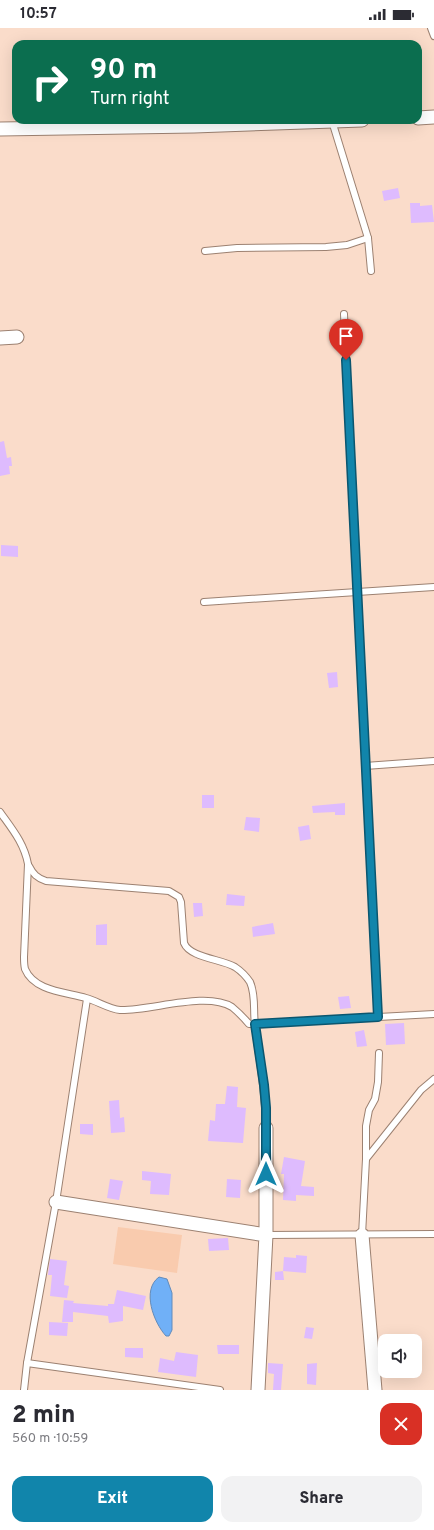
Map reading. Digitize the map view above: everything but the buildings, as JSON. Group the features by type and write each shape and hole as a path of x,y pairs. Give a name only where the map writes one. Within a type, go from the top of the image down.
{"street":[{"path":"422,118 434,118"},
{"path":"0,129 249,124"},
{"path":"0,338 17,337"},
{"path":"258,1390 266,1235 266,1128"},
{"path":"56,1202 266,1235"},
{"path":"362,1235 375,1390"}],"lane":[{"path":"431,28 434,36"},
{"path":"333,124 368,238 371,270"},
{"path":"205,251 237,248 326,247 347,245 368,238"},
{"path":"344,314 378,1017"},
{"path":"204,602 434,587"},
{"path":"365,766 434,761"},
{"path":"0,812 20,839 26,853 28,864 24,956 25,968 32,979 41,986 87,998 118,1010 132,1010 194,1002 222,1003 231,1007 249,1024 434,1014"},
{"path":"28,864 33,874 46,882 169,891 179,897 181,902 185,947 196,953 229,964 244,975 250,983 253,992 255,1024 264,1085 266,1128"},
{"path":"24,1390 27,1363 56,1202 87,998"},
{"path":"362,1235 366,1160 366,1126 369,1110 375,1099 378,1082 379,1053"},
{"path":"366,1160 421,1090 434,1079"},
{"path":"266,1235 434,1234"},
{"path":"27,1363 220,1390"}],"shaded area":[{"path":"118,1227 182,1235 177,1273 113,1264"}],"water":[{"path":"159,1277 167,1279 172,1293 172,1330 169,1336 166,1336 157,1323 151,1306 151,1290"}],"route":[{"path":"266,1174 266,1108 255,1024 378,1017 346,360"}]}
